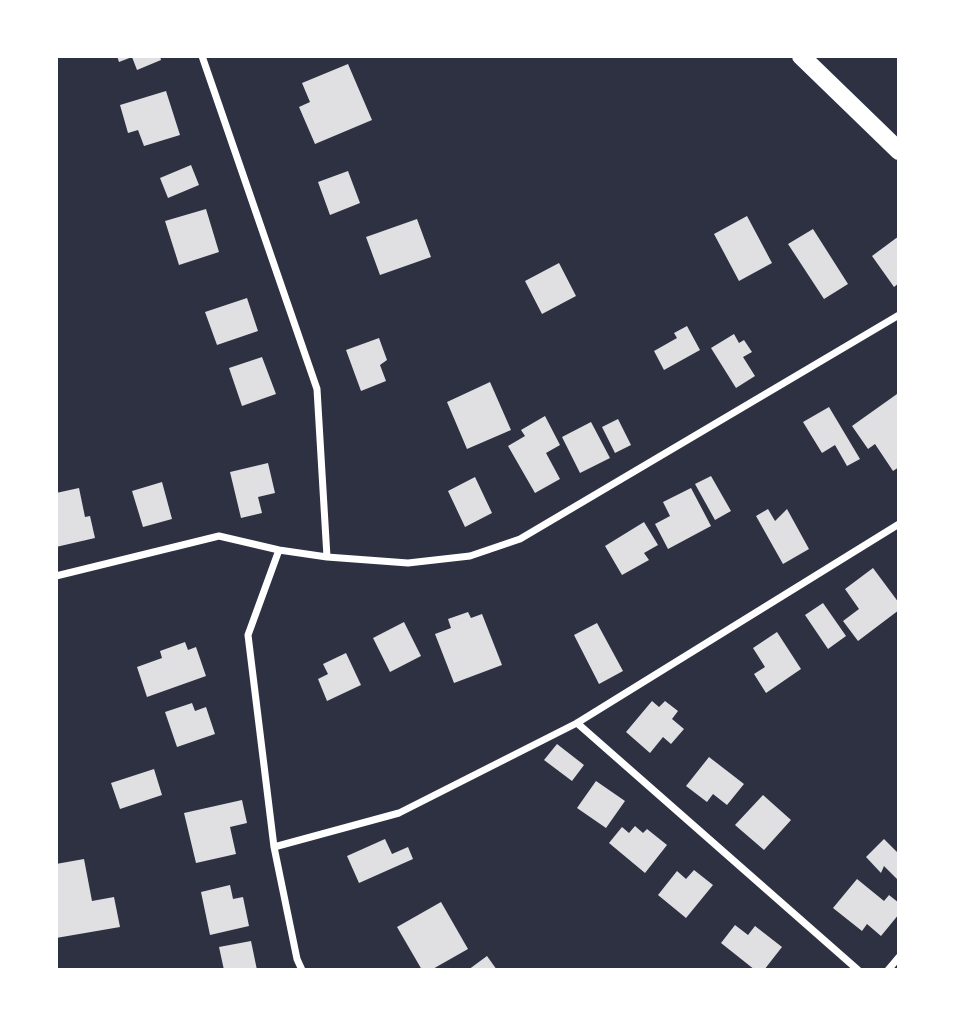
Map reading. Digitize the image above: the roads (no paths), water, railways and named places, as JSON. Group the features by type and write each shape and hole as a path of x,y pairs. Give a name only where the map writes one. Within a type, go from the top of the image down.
{"main road":[{"path":"801,56 899,151"}],"street":[{"path":"202,56 317,389 327,557"},
{"path":"56,576 219,536 279,550 327,557 408,563 470,556 520,539 899,315"},
{"path":"274,847 399,813 577,723 899,524"},
{"path":"279,550 248,635 274,847 297,959 302,970"},
{"path":"577,723 858,970"},
{"path":"888,970 899,957"}]}
